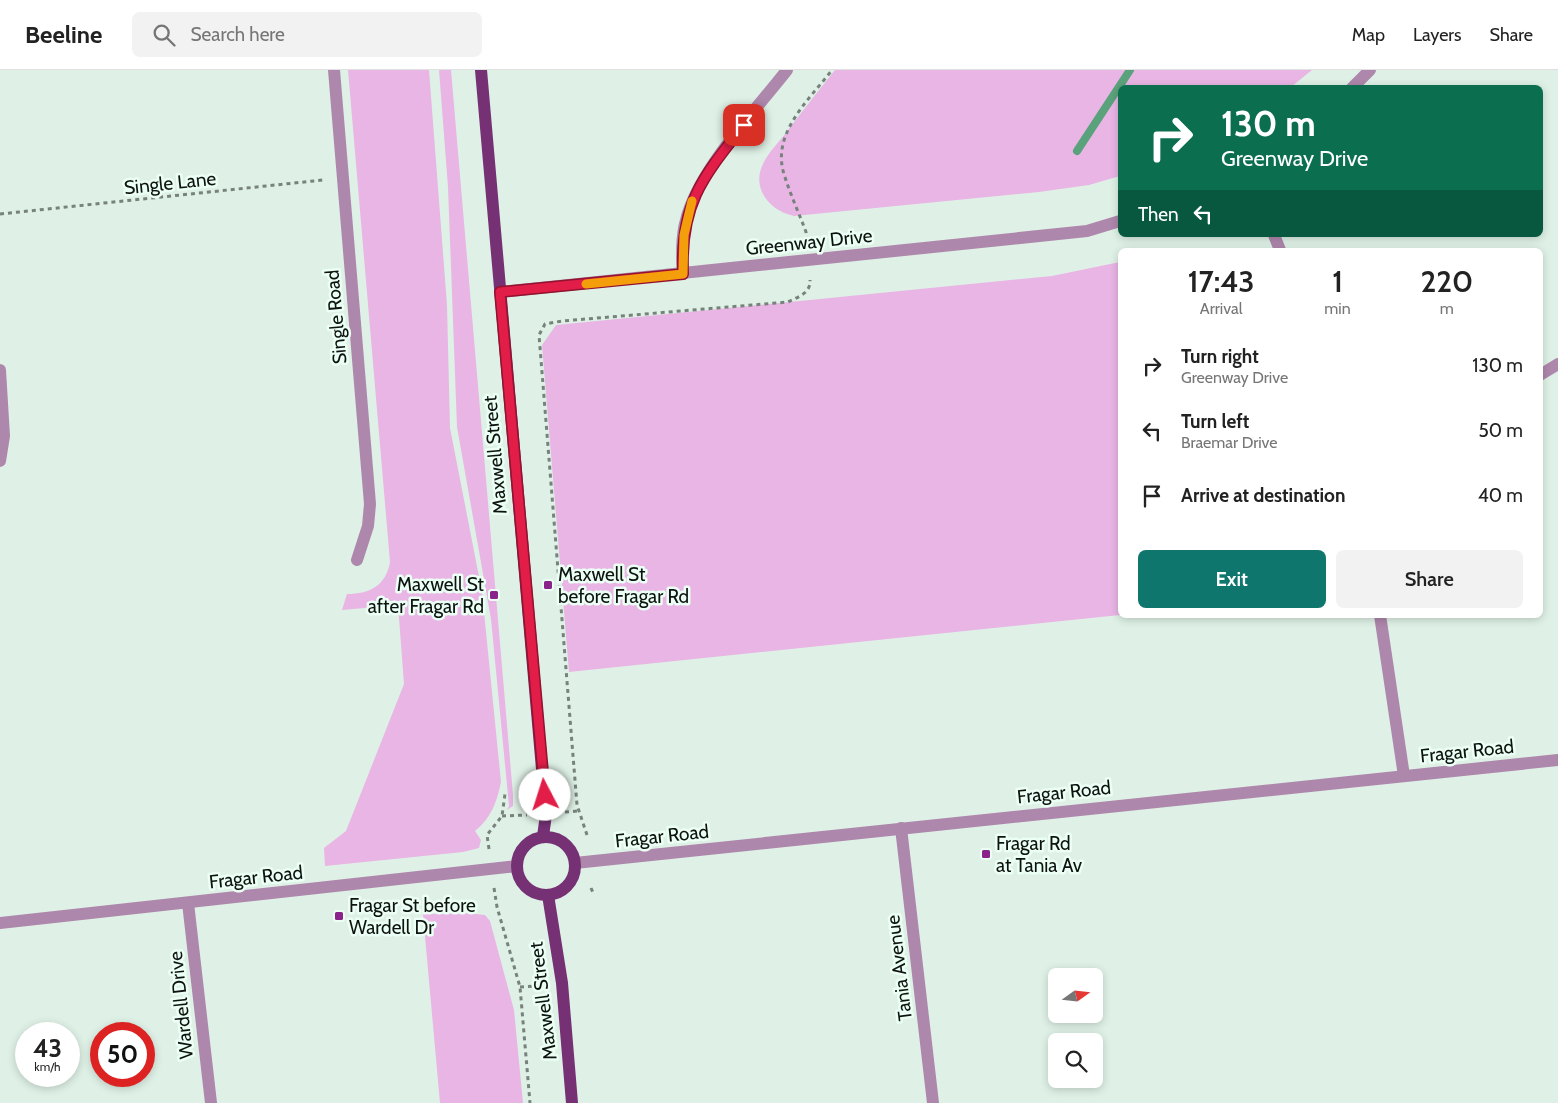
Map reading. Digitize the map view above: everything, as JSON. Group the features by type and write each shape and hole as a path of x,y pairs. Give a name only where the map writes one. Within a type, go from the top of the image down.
{"main road":[{"name":"Maxwell Street","path":"481,70 546,814 543,836"},
{"path":"543,836 552,837 568,846 575,863 574,872 565,888 548,895 538,894 522,884 517,866 522,850 534,839 543,836"},
{"name":"Maxwell Street","path":"548,895 562,984 572,1103"}],"street":[{"name":"Single Road","path":"334,70 370,504 368,526 357,560"},
{"path":"683,274 682,249 685,221 695,192 712,166 786,70"},
{"path":"1355,85 1370,70"},
{"name":"Greenway Drive","path":"500,292 1087,231 1118,222"},
{"path":"1543,373 1558,364"},
{"path":"0,370 4,436 0,461"},
{"path":"1380,618 1404,776"},
{"name":"Fragar Road","path":"575,863 1558,760"},
{"name":"Tania Avenue","path":"901,828 933,1103"},
{"name":"Fragar Road","path":"0,923 517,866"},
{"name":"Wardell Drive","path":"188,903 210,1103"}],"path":[{"path":"806,232 783,172 781,147 788,127 832,70"},
{"name":"Single Lane","path":"0,214 344,178"},
{"path":"587,835 578,811 539,335 545,324 562,321 788,302 805,293 810,286"},
{"path":"487,836 502,816 505,794"},
{"path":"591,888 594,895"},
{"path":"497,907 520,987 530,1103"},
{"path":"520,987 536,986"}],"shaded area":[{"path":"348,70 429,70 447,305 450,428 482,592 501,782 498,796 492,809 485,821 475,831 481,840 479,848 463,852 325,866 324,848 346,831 404,684 398,605 342,610 347,594 369,590 380,583 385,577 390,562"},
{"path":"439,70 451,70 513,795 513,806 507,810 509,806 491,619 457,427 448,187"},
{"path":"835,70 1312,70 1293,85 1118,85 1118,177 1089,185 1039,192 794,216 777,209 770,203 764,196 759,180 764,162"},
{"path":"1118,262 1118,615 569,672 542,345 556,325 1052,276"},
{"path":"466,913 485,915 490,921 514,1010 523,1103 440,1103 423,914"}],"waterway":[{"path":"1120,85 1130,70"},
{"path":"1077,151 1118,88"}],"slow traffic":[{"path":"586,284 683,274 682,249 685,221 692,201"}],"place":[{"name":"Maxwell St before Fragar Rd","path":"548,585"},
{"name":"Maxwell St after Fragar Rd","path":"494,595"},
{"name":"Fragar Rd at Tania Av","path":"986,854"},
{"name":"Fragar St before Wardell Dr","path":"339,916"}],"route":[{"path":"545,795 500,292 683,274 682,249 685,221 695,192 712,166 744,125"}]}
